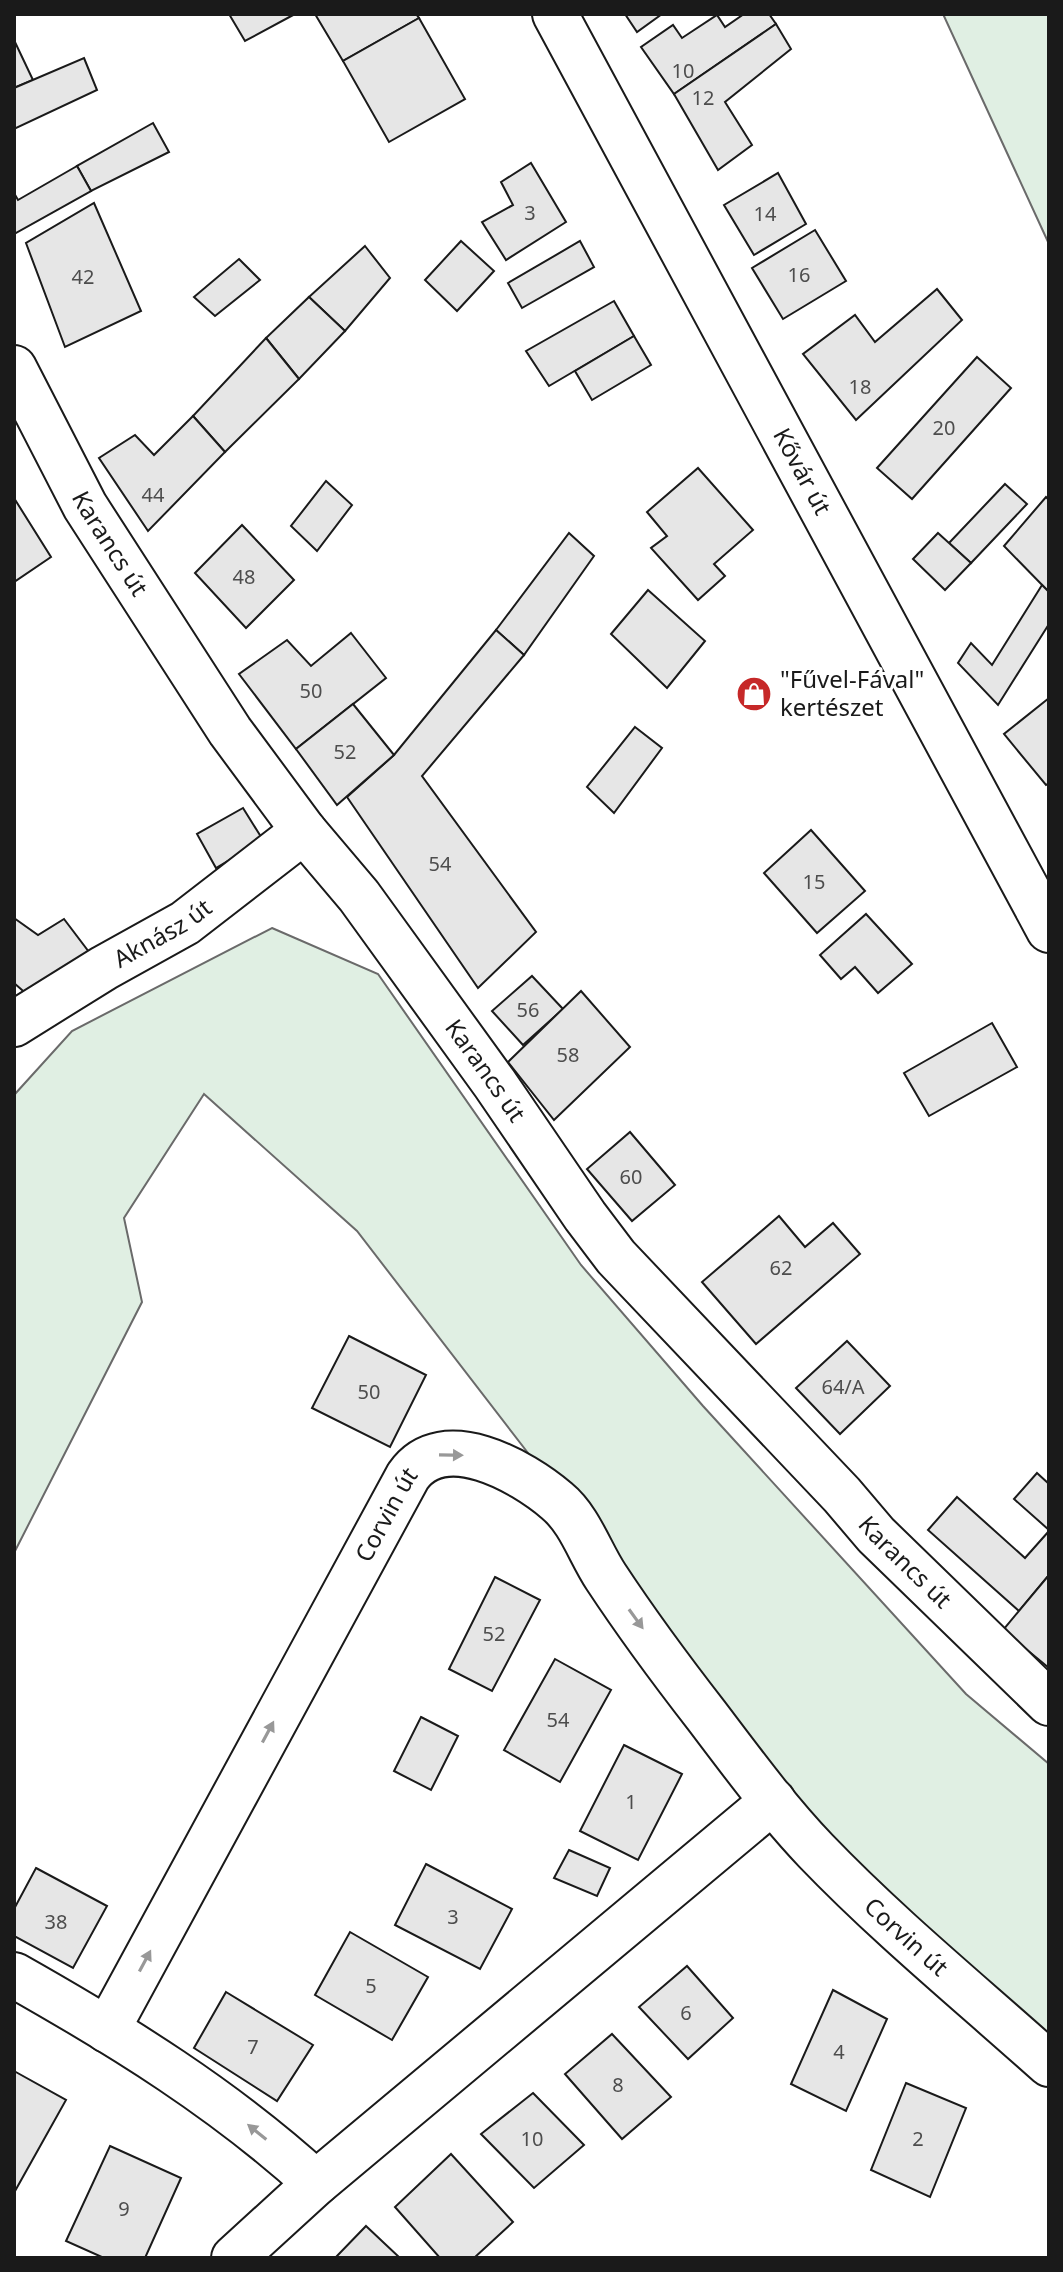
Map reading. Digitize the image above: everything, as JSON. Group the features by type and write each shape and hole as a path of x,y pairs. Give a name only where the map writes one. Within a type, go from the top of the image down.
{"street":[{"name":"Kővár út","path":"555,14 1049,930"},
{"name":"Karancs út","path":"14,368 93,519 230,731 304,831 359,896 616,1257 842,1495 876,1535 1049,1703"},
{"name":"Aknász út","path":"14,1024 104,968 185,923 304,831"},
{"name":"Corvin út","path":"107,2030 408,1476 415,1465 434,1455 461,1454 484,1459 517,1473 558,1501 572,1518 606,1578 662,1656 813,1848 857,1892 1049,2064"},
{"path":"234,2258 316,2183 773,1801"},
{"path":"14,1975 224,2105 316,2183"}],"green space":[{"path":"943,14 1049,14 1049,244"},
{"path":"272,928 378,974 581,1265 703,1406 966,1694 1049,1764 1049,2064 888,1921 578,1528 528,1453 357,1231 204,1094 124,1218 142,1302 14,1553 15,1094 72,1031"}],"building":[{"path":"229,14 295,14 245,41"},
{"path":"315,14 416,14 419,18 343,61"},
{"path":"625,14 662,14 637,32"},
{"path":"744,14 769,14 776,24 674,94 641,47 673,25 682,38 717,15 725,27"},
{"path":"419,18 465,99 389,142 343,61"},
{"path":"776,24 791,49 725,102 752,145 718,170 674,94"},
{"path":"14,40 33,80 14,88"},
{"path":"84,58 97,90 14,129 14,88"},
{"path":"153,123 169,152 91,191 77,166"},
{"path":"531,163 566,222 506,260 482,222 513,205 501,182"},
{"path":"77,166 91,191 14,234 14,193 18,200"},
{"path":"778,173 806,224 754,255 724,205"},
{"path":"94,203 141,311 65,347 26,243"},
{"path":"815,230 846,281 783,319 752,268"},
{"path":"461,241 494,271 457,311 425,280"},
{"path":"580,241 594,267 522,308 508,283"},
{"path":"365,246 390,278 345,331 309,297"},
{"path":"239,259 260,280 215,316 194,297"},
{"path":"937,289 962,320 856,420 803,354 855,315 875,342"},
{"path":"309,297 345,331 299,379 266,338"},
{"path":"614,301 634,336 549,386 526,351"},
{"path":"634,336 651,365 592,400 575,371"},
{"path":"266,338 299,379 225,452 193,416"},
{"path":"977,357 1011,388 912,499 877,468"},
{"path":"193,416 225,452 148,531 99,458 135,435 154,455"},
{"path":"698,468 753,530 714,564 725,576 698,600 651,548 667,536 647,512"},
{"path":"326,481 352,505 317,551 291,526"},
{"path":"1005,484 1027,504 971,563 949,543"},
{"path":"1046,497 1049,500 1049,592 1004,546"},
{"path":"14,498 51,557 14,582"},
{"path":"242,525 294,580 246,628 195,573"},
{"path":"569,533 594,556 524,655 496,630"},
{"path":"938,533 971,563 945,590 913,559"},
{"path":"1042,585 1049,592 1049,624 998,705 958,663 971,643 992,665"},
{"path":"648,590 705,641 667,688 611,634"},
{"path":"496,630 524,655 422,776 536,932 478,988 347,797 394,755"},
{"path":"351,633 386,678 296,749 239,674 287,640 311,666"},
{"path":"1049,698 1049,783 1046,785 1004,734"},
{"path":"353,704 394,755 337,805 296,749"},
{"path":"635,727 662,748 614,813 587,787"},
{"path":"243,808 263,840 216,868 197,834"},
{"path":"811,830 865,891 817,933 764,873"},
{"path":"866,914 912,964 878,993 855,967 841,979 820,955"},
{"path":"14,918 38,935 64,919 92,956 30,997 14,983"},
{"path":"532,976 563,1009 523,1045 492,1011"},
{"path":"581,991 630,1047 554,1120 508,1062"},
{"path":"992,1023 1017,1067 929,1116 904,1073"},
{"path":"630,1132 675,1185 632,1221 587,1169"},
{"path":"779,1216 805,1247 833,1223 860,1254 756,1344 702,1282"},
{"path":"349,1336 426,1375 390,1447 312,1408"},
{"path":"847,1341 890,1386 840,1434 796,1388"},
{"path":"1037,1473 1049,1484 1049,1530 1014,1499"},
{"path":"957,1497 1025,1558 1049,1531 1049,1575 1019,1611 928,1530"},
{"path":"1049,1575 1049,1668 1003,1630"},
{"path":"495,1577 540,1600 492,1691 449,1669"},
{"path":"555,1659 611,1690 560,1782 504,1750"},
{"path":"421,1717 458,1736 431,1790 394,1771"},
{"path":"624,1745 682,1774 638,1860 580,1831"},
{"path":"569,1850 610,1868 597,1896 554,1878"},
{"path":"426,1864 512,1909 480,1969 395,1925"},
{"path":"36,1868 107,1906 73,1968 14,1936 14,1909"},
{"path":"350,1932 428,1977 392,2040 315,1995"},
{"path":"687,1966 733,2018 688,2059 639,2007"},
{"path":"833,1990 887,2019 846,2111 791,2084"},
{"path":"226,1992 313,2045 277,2101 194,2048"},
{"path":"612,2034 671,2097 622,2139 565,2074"},
{"path":"14,2071 66,2100 15,2191 14,2190"},
{"path":"906,2083 966,2108 930,2197 871,2170"},
{"path":"533,2093 584,2145 534,2188 481,2134"},
{"path":"110,2146 181,2178 145,2258 104,2258 66,2241"},
{"path":"451,2154 513,2222 474,2258 440,2258 395,2207"},
{"path":"366,2226 400,2258 335,2258"}],"place":[{"name":"\"Fűvel-Fával\" kertészet","path":"754,694"}]}
